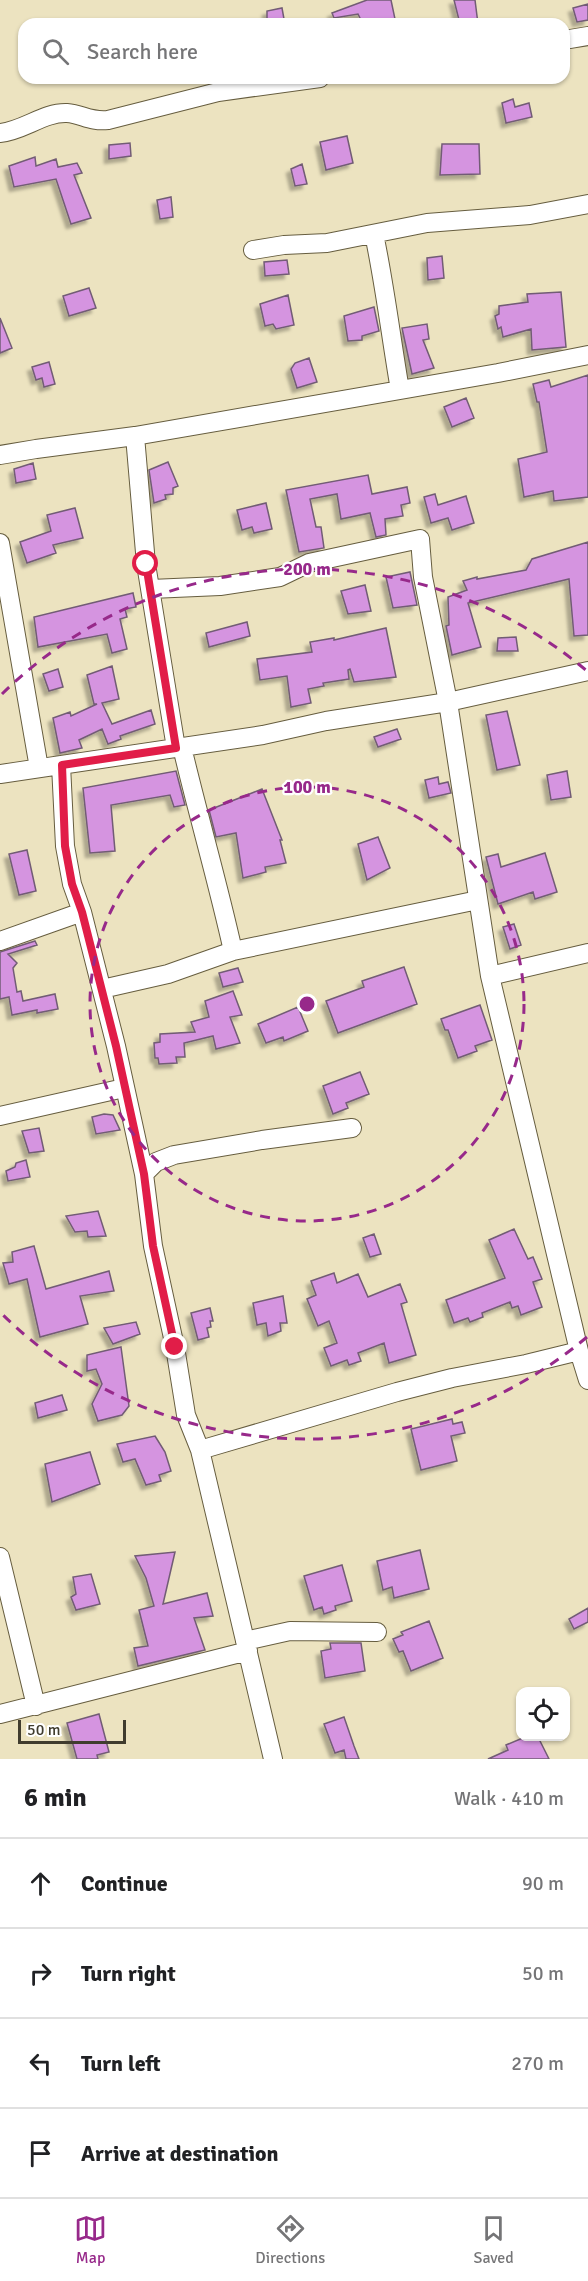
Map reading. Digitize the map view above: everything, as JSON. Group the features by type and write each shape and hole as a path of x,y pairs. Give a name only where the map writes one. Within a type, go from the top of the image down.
{"street":[{"path":"570,39 588,36"},
{"path":"0,133 55,115 68,113 97,121 108,120 218,92 276,84"},
{"path":"253,250 284,245 327,243 427,223 530,215 588,204"},
{"path":"374,234 387,296 400,390"},
{"path":"0,455 36,448 135,436 588,355"},
{"path":"135,436 146,564 179,748 216,875 233,951"},
{"path":"151,589 220,586 280,577 309,563 420,539 423,577 448,702 490,976 579,1351 588,1380"},
{"path":"0,543 39,768"},
{"path":"0,774 263,735 365,714 448,702 588,671"},
{"path":"62,765 65,846 72,884 82,912 102,989 144,1174 153,1246 175,1347 184,1406 200,1450 273,1759"},
{"path":"102,989 168,974 233,951 478,900"},
{"path":"0,941 82,912"},
{"path":"490,976 588,953"},
{"path":"0,1116 124,1088"},
{"path":"144,1174 156,1162 174,1155 352,1128"},
{"path":"200,1450 397,1392 579,1351"},
{"path":"0,1557 36,1706"},
{"path":"0,1714 36,1706 246,1646 290,1631 377,1632"}],"building":[{"path":"367,0 391,0 395,18 360,18 358,14 334,18 332,13"},
{"path":"454,0 475,0 477,18 458,18"},
{"path":"588,4 588,20 577,22 573,8"},
{"path":"282,8 284,18 267,18 267,11"},
{"path":"513,99 515,107 529,103 532,117 506,123 502,103"},
{"path":"347,136 353,163 326,170 320,142"},
{"path":"130,143 131,156 109,159 109,145"},
{"path":"442,144 479,144 480,174 440,175"},
{"path":"35,157 36,166 56,159 58,167 77,163 82,173 74,175 91,218 71,224 56,179 14,187 9,166"},
{"path":"302,164 307,184 295,186 291,169"},
{"path":"171,197 173,217 160,219 157,200"},
{"path":"442,256 444,278 428,280 427,258"},
{"path":"287,260 289,274 265,276 264,262"},
{"path":"89,288 96,308 69,316 63,296"},
{"path":"561,292 566,347 532,350 531,329 503,337 501,327 498,329 495,316 499,314 499,306 528,302 527,294"},
{"path":"288,295 294,325 276,329 273,324 265,326 260,304"},
{"path":"374,307 379,331 362,336 362,340 348,341 344,316"},
{"path":"0,318 12,348 0,353"},
{"path":"427,324 429,339 423,340 434,368 412,374 402,328"},
{"path":"309,358 317,382 297,388 291,369 295,363"},
{"path":"49,362 55,384 44,387 42,378 36,380 32,367"},
{"path":"588,375 588,497 554,501 553,491 524,497 518,459 547,452 539,402 537,402 533,384 549,380 551,387"},
{"path":"466,398 474,418 452,427 444,407"},
{"path":"168,462 178,486 173,488 173,494 165,495 166,499 154,503 149,470"},
{"path":"33,463 36,479 16,483 14,469"},
{"path":"368,475 372,494 407,487 410,503 401,505 403,516 385,519 386,535 376,537 370,513 341,519 337,494 310,499 316,527 321,527 324,548 299,552 286,490"},
{"path":"435,494 438,505 466,496 474,523 452,530 448,518 431,523 424,497"},
{"path":"266,503 272,529 254,533 252,527 242,530 237,510"},
{"path":"75,508 83,538 53,545 56,553 27,563 20,542 51,531 47,515"},
{"path":"588,542 588,635 574,636 569,579 468,603 481,647 452,655 446,626 449,625 448,597 467,590 463,581 526,570 532,559"},
{"path":"410,572 417,605 393,608 386,577"},
{"path":"365,585 371,611 348,614 341,591"},
{"path":"133,593 136,607 125,609 127,617 120,619 127,649 112,653 107,634 38,647 34,617"},
{"path":"247,622 250,636 209,647 206,633"},
{"path":"386,628 396,677 354,682 350,669 348,670 349,679 323,683 324,686 308,689 311,703 291,707 287,676 260,680 257,659 312,652 310,642 334,638 334,640"},
{"path":"516,637 518,651 497,651 498,638"},
{"path":"112,666 119,699 102,703 112,724 151,710 155,724 120,736 121,739 108,744 102,729 79,740 82,748 60,753 53,718 70,712 71,716 97,704 94,704 87,675"},
{"path":"58,669 63,687 49,691 43,674"},
{"path":"507,711 520,765 497,770 486,715"},
{"path":"397,729 401,739 378,747 374,737"},
{"path":"176,771 185,805 174,807 170,795 111,805 115,851 90,853 83,788"},
{"path":"567,771 571,797 551,800 547,775"},
{"path":"438,777 439,784 448,782 451,793 429,798 425,780"},
{"path":"262,789 282,840 280,840 286,863 265,867 266,872 243,878 236,833 216,837 209,810"},
{"path":"378,837 390,868 367,880 358,844"},
{"path":"27,850 36,891 19,895 9,854"},
{"path":"545,853 557,892 535,899 533,892 498,904 486,857 498,854 501,867"},
{"path":"514,924 521,945 510,949 503,927"},
{"path":"35,941 37,945 8,954 17,963 13,968 17,992 21,991 23,1001 55,994 58,1009 12,1015 9,997 0,999 0,952"},
{"path":"404,967 417,1004 338,1033 326,1001 364,987 362,981"},
{"path":"238,968 243,982 223,987 219,973"},
{"path":"233,991 242,1015 230,1017 240,1043 216,1049 213,1036 184,1043 185,1057 176,1057 177,1063 159,1064 158,1058 155,1058 154,1043 160,1042 160,1034 195,1032 191,1022 209,1017 205,1001"},
{"path":"480,1005 492,1040 475,1046 477,1051 458,1058 448,1030 445,1030 441,1019"},
{"path":"298,1007 308,1031 284,1041 283,1037 266,1043 258,1024"},
{"path":"360,1072 369,1094 346,1103 348,1108 333,1114 323,1086"},
{"path":"104,1114 113,1115 120,1130 96,1134 92,1117"},
{"path":"39,1128 44,1151 29,1153 22,1131"},
{"path":"26,1160 30,1177 8,1181 6,1171 15,1167 16,1163"},
{"path":"98,1211 106,1236 88,1237 87,1231 75,1232 66,1216"},
{"path":"514,1229 528,1259 533,1257 542,1279 533,1282 542,1307 521,1315 518,1306 512,1308 510,1302 482,1313 483,1317 470,1322 468,1318 454,1323 446,1300 505,1278 489,1240"},
{"path":"374,1234 381,1254 370,1257 363,1238"},
{"path":"34,1246 46,1289 109,1271 114,1291 80,1296 88,1324 40,1337 27,1279 9,1284 3,1263 13,1262 12,1252"},
{"path":"334,1273 337,1283 358,1274 368,1297 400,1284 407,1302 401,1304 416,1355 389,1363 384,1343 358,1353 361,1361 349,1365 347,1360 331,1366 324,1348 337,1343 329,1321 318,1326 307,1299 316,1295 311,1281"},
{"path":"283,1296 287,1323 280,1323 281,1331 268,1336 266,1323 257,1325 253,1303"},
{"path":"210,1308 213,1321 210,1321 211,1327 207,1328 209,1337 198,1340 191,1313"},
{"path":"136,1322 140,1334 113,1344 104,1328"},
{"path":"121,1347 129,1406 122,1415 98,1421 92,1404 102,1384 96,1369 87,1371 87,1355"},
{"path":"62,1395 67,1410 38,1418 35,1403"},
{"path":"452,1419 453,1424 462,1422 465,1433 451,1436 457,1461 421,1470 411,1429"},
{"path":"155,1436 165,1452 171,1471 159,1475 161,1481 146,1485 135,1459 123,1462 117,1444"},
{"path":"90,1452 100,1484 52,1502 45,1464"},
{"path":"420,1550 429,1589 394,1598 392,1587 383,1590 377,1561"},
{"path":"175,1552 163,1604 207,1593 213,1616 194,1618 205,1650 138,1666 134,1648 148,1646 139,1610 154,1606 146,1578 135,1556"},
{"path":"342,1565 352,1601 335,1606 336,1610 324,1614 322,1607 314,1610 304,1576"},
{"path":"91,1574 100,1604 76,1610 71,1597 76,1594 73,1577"},
{"path":"588,1608 588,1622 574,1629 569,1619"},
{"path":"429,1621 443,1658 411,1671 403,1651 399,1652 393,1639 403,1635 401,1632"},
{"path":"330,1643 361,1643 365,1671 325,1678 321,1651 331,1649"},
{"path":"99,1714 109,1752 97,1755 98,1759 77,1759 67,1723"},
{"path":"344,1717 359,1759 346,1759 344,1750 335,1753 324,1724"},
{"path":"516,1741 540,1741 549,1759 488,1759 508,1750 506,1745"}],"route":[{"path":"146,564 176,748 62,765 65,846 72,884 82,912 116,1046 144,1174 153,1246 175,1347"}]}
